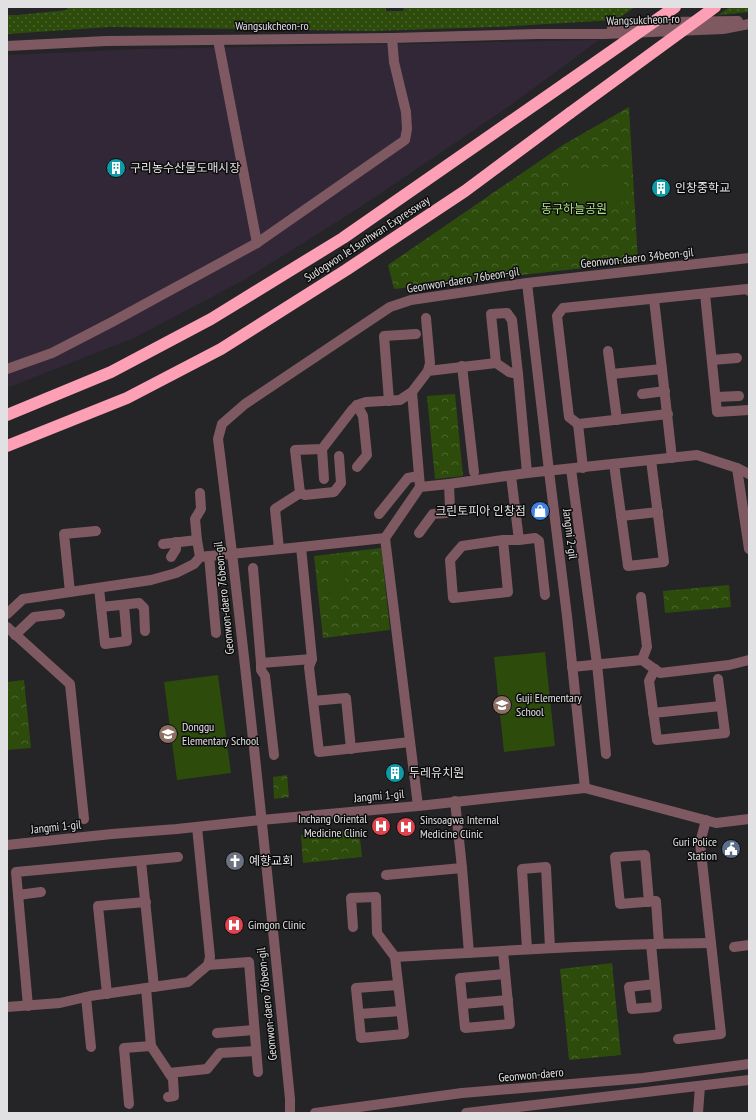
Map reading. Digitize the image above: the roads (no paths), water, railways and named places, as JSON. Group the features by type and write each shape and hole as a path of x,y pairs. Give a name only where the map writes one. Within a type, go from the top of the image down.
{"highway":[{"name":"Sudogwon Je1sunhwan Expressway","path":"7,415 111,372 211,319 343,238 675,7"},
{"name":"Sudogwon Je1sunhwan Expressway","path":"7,446 127,398 221,349 346,270 465,191 715,7"}],"street":[{"name":"Wangsukcheon-ro","path":"7,46 106,41 604,34 723,29 749,22"},
{"path":"7,369 52,353 257,243 405,140 407,129 406,112 394,62 392,38"},
{"path":"218,40 257,243"},
{"name":"Geonwon-daero 34beon-gil","path":"527,283 749,258"},
{"name":"Jangmi 2-gil","path":"527,283 567,616 585,788"},
{"name":"Geonwon-daero 76beon-gil","path":"290,1113 290,1099 262,820 233,554 218,439 222,424 245,404 390,307 411,300 527,283"},
{"path":"668,414 578,424 569,417 557,316 563,308 747,289 749,291"},
{"path":"705,294 717,412 749,410"},
{"path":"654,299 672,458"},
{"path":"496,363 491,314 507,313 512,320 526,473"},
{"path":"324,479 322,449 352,410 357,405 366,402 400,400 412,392 428,371 430,363 426,318"},
{"path":"389,401 384,336 416,334"},
{"path":"608,351 617,420"},
{"path":"712,360 737,358"},
{"path":"428,371 496,363 509,372 518,374"},
{"path":"462,366 474,472"},
{"path":"612,374 662,369"},
{"path":"642,394 665,391"},
{"path":"412,392 420,487 385,538 418,806"},
{"path":"716,397 739,396"},
{"path":"357,405 363,416 367,455 357,467"},
{"path":"578,424 583,468"},
{"path":"300,493 295,450 322,449"},
{"path":"420,487 526,473 697,455 737,468 749,474"},
{"path":"300,493 306,495 334,492 341,483 339,456"},
{"path":"614,464 628,566 664,562 651,460"},
{"path":"737,468 749,549"},
{"path":"571,469 597,664 606,754"},
{"path":"379,514 408,478 418,476"},
{"path":"511,476 519,540"},
{"path":"419,533 433,514 447,513 450,508 449,484"},
{"path":"200,493 201,509 195,519 197,540 204,557 216,633"},
{"path":"279,549 275,509 300,493"},
{"path":"621,516 658,512"},
{"path":"70,592 64,534 96,531"},
{"path":"7,614 23,599 151,580 176,573 204,557 385,538"},
{"path":"502,540 508,592 453,598 450,560 462,546 502,540 535,538 540,541 546,595"},
{"path":"163,544 197,540"},
{"path":"171,557 176,549 176,542"},
{"path":"301,548 312,658 309,667 319,752 410,742"},
{"path":"253,568 261,670 265,676 274,755"},
{"path":"99,588 105,644 127,641 124,605"},
{"path":"641,597 647,648 642,660"},
{"path":"101,606 139,603 144,608 146,631"},
{"path":"15,635 34,617 60,614"},
{"path":"7,627 70,684 84,819"},
{"path":"261,664 312,658"},
{"path":"572,667 642,660 660,672 729,665 744,660 749,660"},
{"path":"655,669 649,681 657,740 725,733 718,679"},
{"path":"313,701 346,698 351,749"},
{"path":"653,713 722,706"},
{"name":"Jangmi 1-gil","path":"7,845 418,806 585,788 716,823 749,819"},
{"path":"455,801 469,953"},
{"path":"678,1038 722,1034 700,843 706,820"},
{"path":"7,1008 60,1003 86,997 188,982 208,965 210,957 197,826"},
{"path":"649,902 645,855 615,857 620,904 649,902 656,901 655,984"},
{"path":"28,1006 16,872 178,857"},
{"path":"141,860 146,902 151,1046 173,1079 174,1096 168,1097"},
{"path":"527,949 522,869 546,867 550,948"},
{"path":"386,875 462,868"},
{"path":"18,894 41,892"},
{"path":"353,927 351,898 376,897 377,933 395,957 404,1034 361,1038 356,988 398,985"},
{"path":"107,994 98,906 146,902"},
{"path":"395,957 527,949 711,943"},
{"path":"734,947 749,945"},
{"path":"503,951 510,1024 465,1028 460,978 505,974"},
{"path":"208,965 249,962 258,1072"},
{"path":"86,997 91,1047"},
{"path":"463,1004 508,1000"},
{"path":"359,1014 401,1011"},
{"path":"218,1032 254,1030"},
{"path":"129,1104 124,1048 151,1046"},
{"path":"169,1073 207,1069 220,1053 256,1051"},
{"name":"Geonwon-daero","path":"315,1113 462,1093 644,1078 749,1064"},
{"path":"466,1113 749,1080"},
{"path":"698,1113 700,1086"}],"place":[{"name":"구리농수산물도매시장","path":"116,168"},
{"name":"인창중학교","path":"661,188"},
{"name":"크린토피아 인창점","path":"540,511"},
{"name":"Guji Elementary School","path":"502,705"},
{"name":"Donggu Elementary School","path":"168,734"},
{"name":"두레유치원","path":"395,773"},
{"name":"Inchang Oriental Medicine Clinic","path":"381,826"},
{"name":"Sinsoagwa Internal Medicine Clinic","path":"406,827"},
{"name":"Guri Police Station","path":"731,849"},
{"name":"예향교회","path":"235,861"},
{"name":"Gimgon Clinic","path":"234,925"}],"park label":[{"name":"동구하늘공원","path":"574,209"}]}
